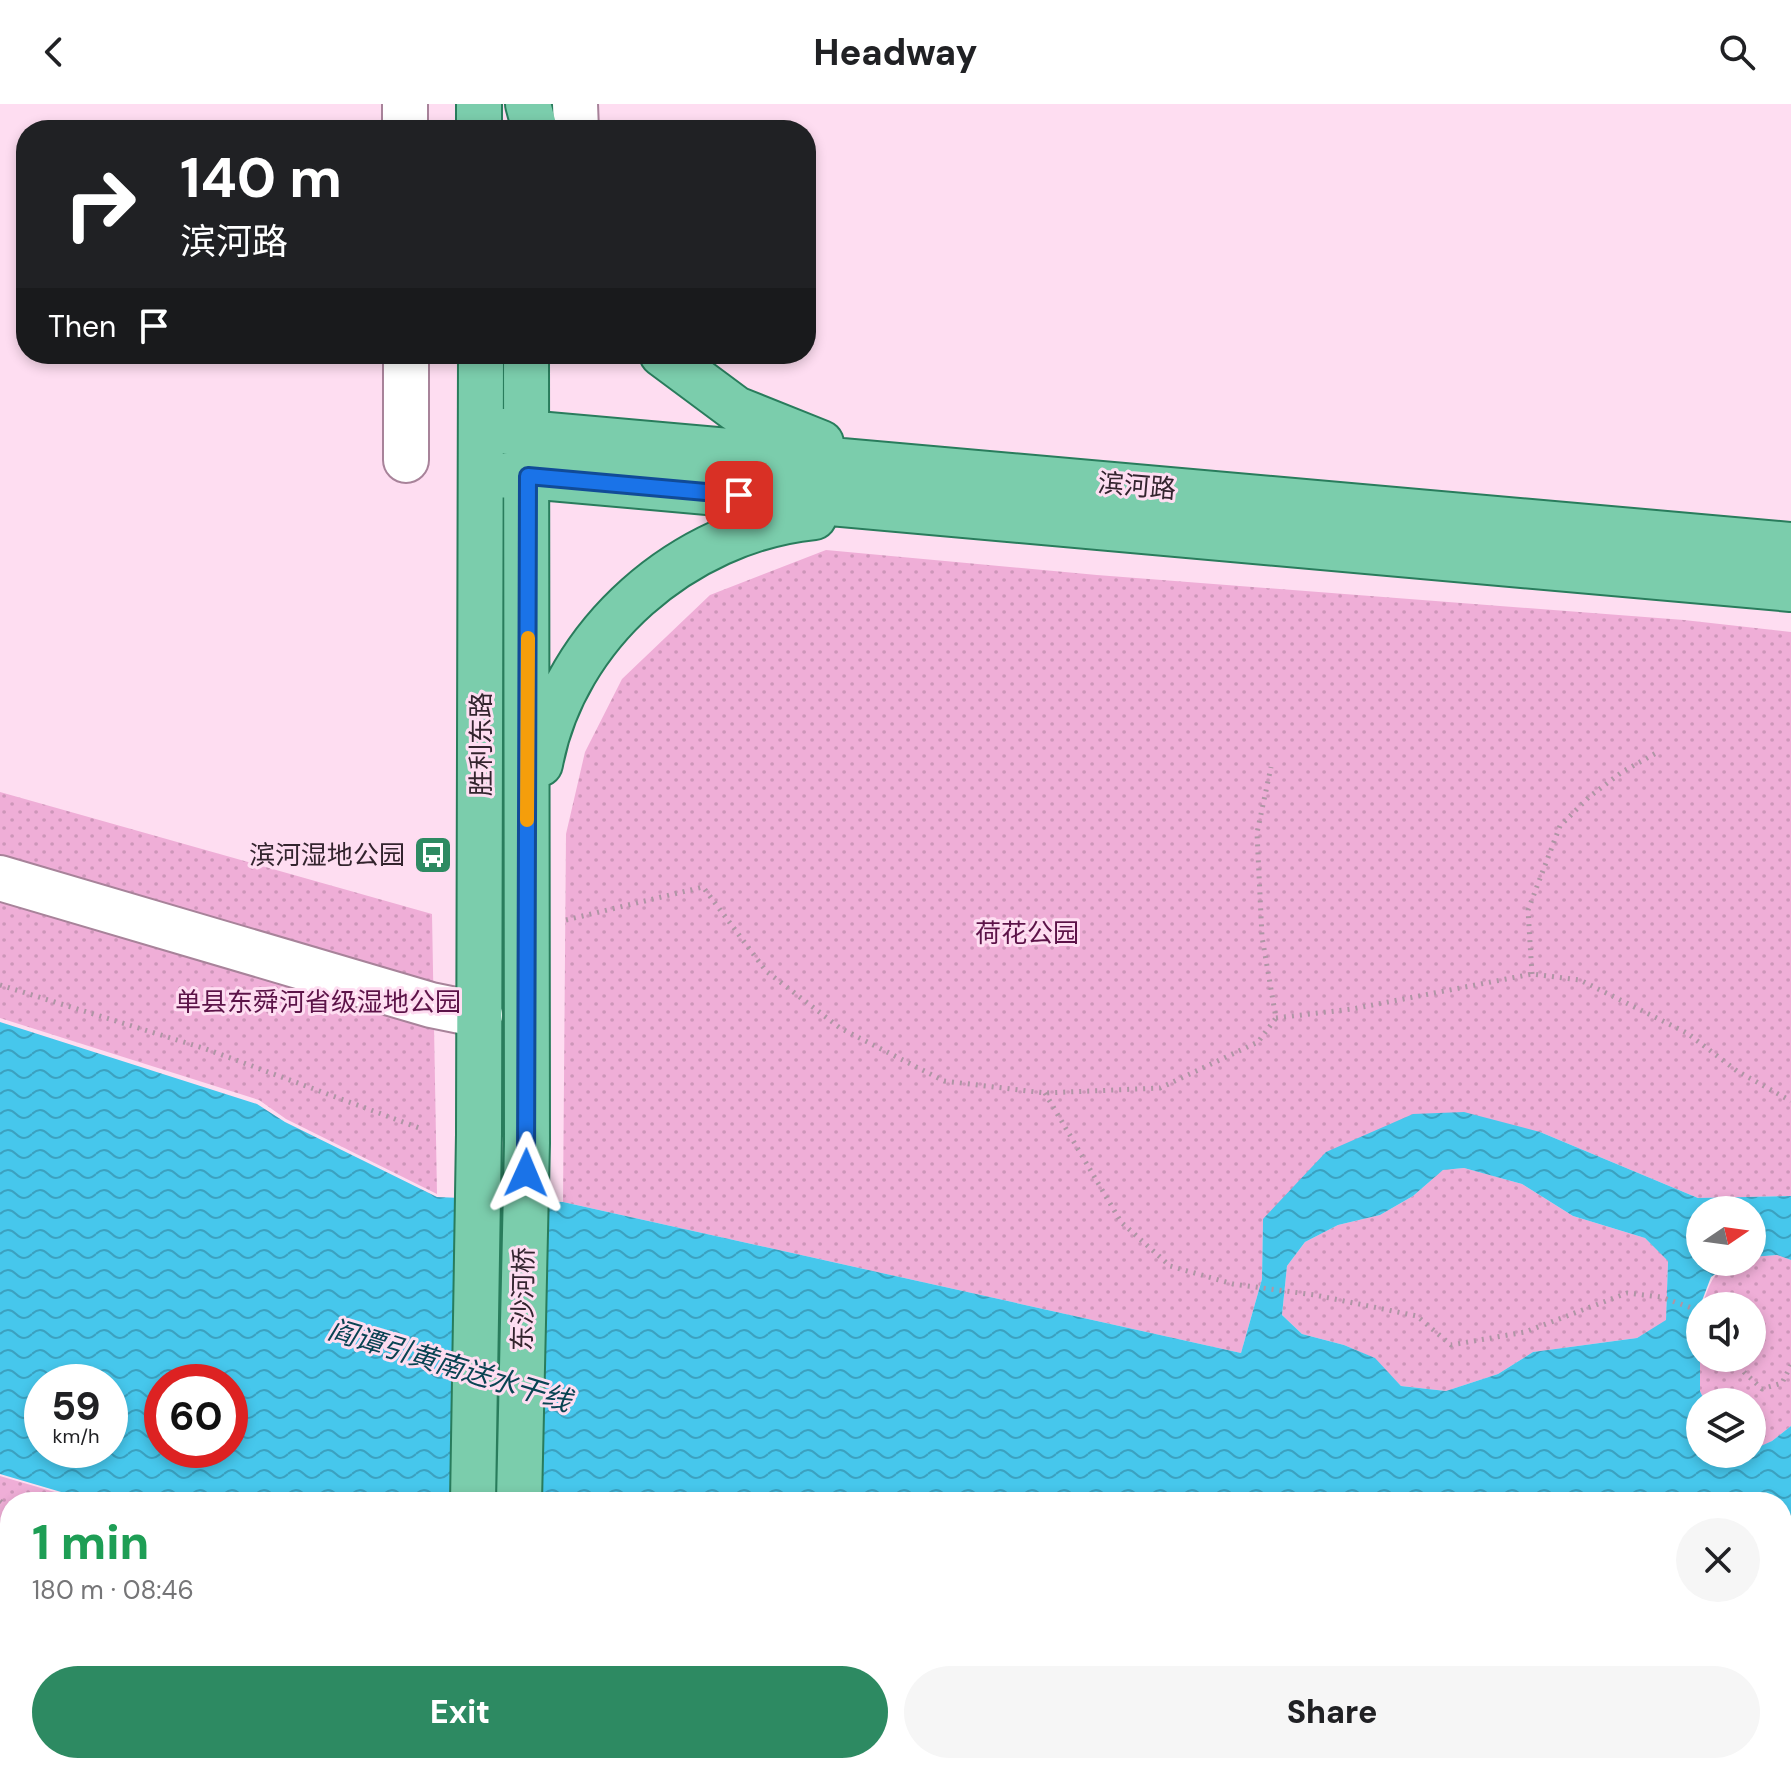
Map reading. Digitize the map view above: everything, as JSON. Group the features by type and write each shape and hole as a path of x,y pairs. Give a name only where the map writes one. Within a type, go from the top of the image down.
{"main road":[{"name":"胜利东路","path":"479,1134 481,364"},
{"name":"胜利东路","path":"526,364 527,1143"},
{"path":"675,364 736,409 801,437 896,464"},
{"name":"滨河路","path":"482,429 1791,545"},
{"name":"滨河路","path":"482,475 528,476 1791,589"},
{"path":"527,837 545,735 581,658 634,598 697,552 742,532 790,519 890,509"},
{"name":"东沙河桥","path":"473,1492 479,1134"},
{"name":"东沙河桥","path":"519,1492 527,1143"}],"street":[{"path":"406,364 406,460"},
{"path":"0,878 431,1005 480,1015"}],"path":[{"path":"1532,974 1528,910 1560,826 1589,797 1622,772 1658,752"},
{"path":"1271,767 1257,833 1262,937 1276,1018"},
{"path":"566,920 703,887 766,971 840,1028 944,1081 1045,1093 1160,1088 1258,1042 1276,1018 1352,1009 1532,974 1580,980 1687,1033 1737,1071 1791,1101"},
{"path":"0,985 206,1049 422,1129"},
{"path":"1045,1093 1121,1222 1170,1266 1233,1284 1299,1293 1417,1316 1451,1345 1525,1332 1627,1293 1661,1297 1686,1306"},
{"path":"1744,1372 1762,1389 1782,1383 1791,1365"}],"green space":[{"name":"荷花公园","path":"826,550 1097,575 1684,620 1791,632 1791,1196 1693,1196 1540,1132 1263,1219 1262,1279 1241,1353 563,1202 566,834 585,752 622,679 710,595"},
{"name":"单县东舜河省级湿地公园","path":"0,792 432,914 437,1194 286,1119 259,1100 0,1018"},
{"path":"1464,1168 1522,1184 1573,1216 1645,1238 1668,1260 1666,1321 1637,1338 1533,1352 1498,1374 1446,1391 1401,1386 1374,1358 1344,1345 1302,1334 1282,1315 1287,1266 1305,1242 1338,1225 1380,1215 1413,1196 1443,1170"},
{"path":"1777,1255 1791,1260 1791,1426 1766,1444 1766,1388 1700,1388 1699,1372 1766,1372 1766,1292 1707,1292 1716,1276 1766,1276 1766,1256"},
{"path":"0,1476 55,1492 0,1492"}],"water":[{"name":"阎谭引黄南送水干线","path":"0,1022 257,1104 285,1122 437,1197 563,1202 1241,1353 1262,1279 1263,1219 1326,1152 1413,1114 1464,1112 1540,1132 1693,1196 1686,1196 1686,1276 1712,1276 1705,1292 1686,1292 1686,1372 1700,1372 1700,1388 1686,1388 1686,1468 1766,1468 1766,1444 1791,1426 1791,1492 61,1492 0,1474","holes":["1464,1168 1522,1184 1573,1216 1645,1238 1668,1261 1666,1320 1637,1338 1533,1352 1498,1374 1446,1391 1401,1386 1375,1358 1344,1345 1302,1334 1282,1315 1287,1266 1305,1242 1338,1225 1380,1215 1413,1196 1443,1170"]},
{"path":"1791,1196 1791,1260 1777,1255 1766,1256 1766,1197"}],"slow traffic":[{"path":"527,820 528,638"}],"place":[{"name":"滨河湿地公园","path":"433,855"}],"route":[{"path":"526,1173 528,476 739,495"}]}
